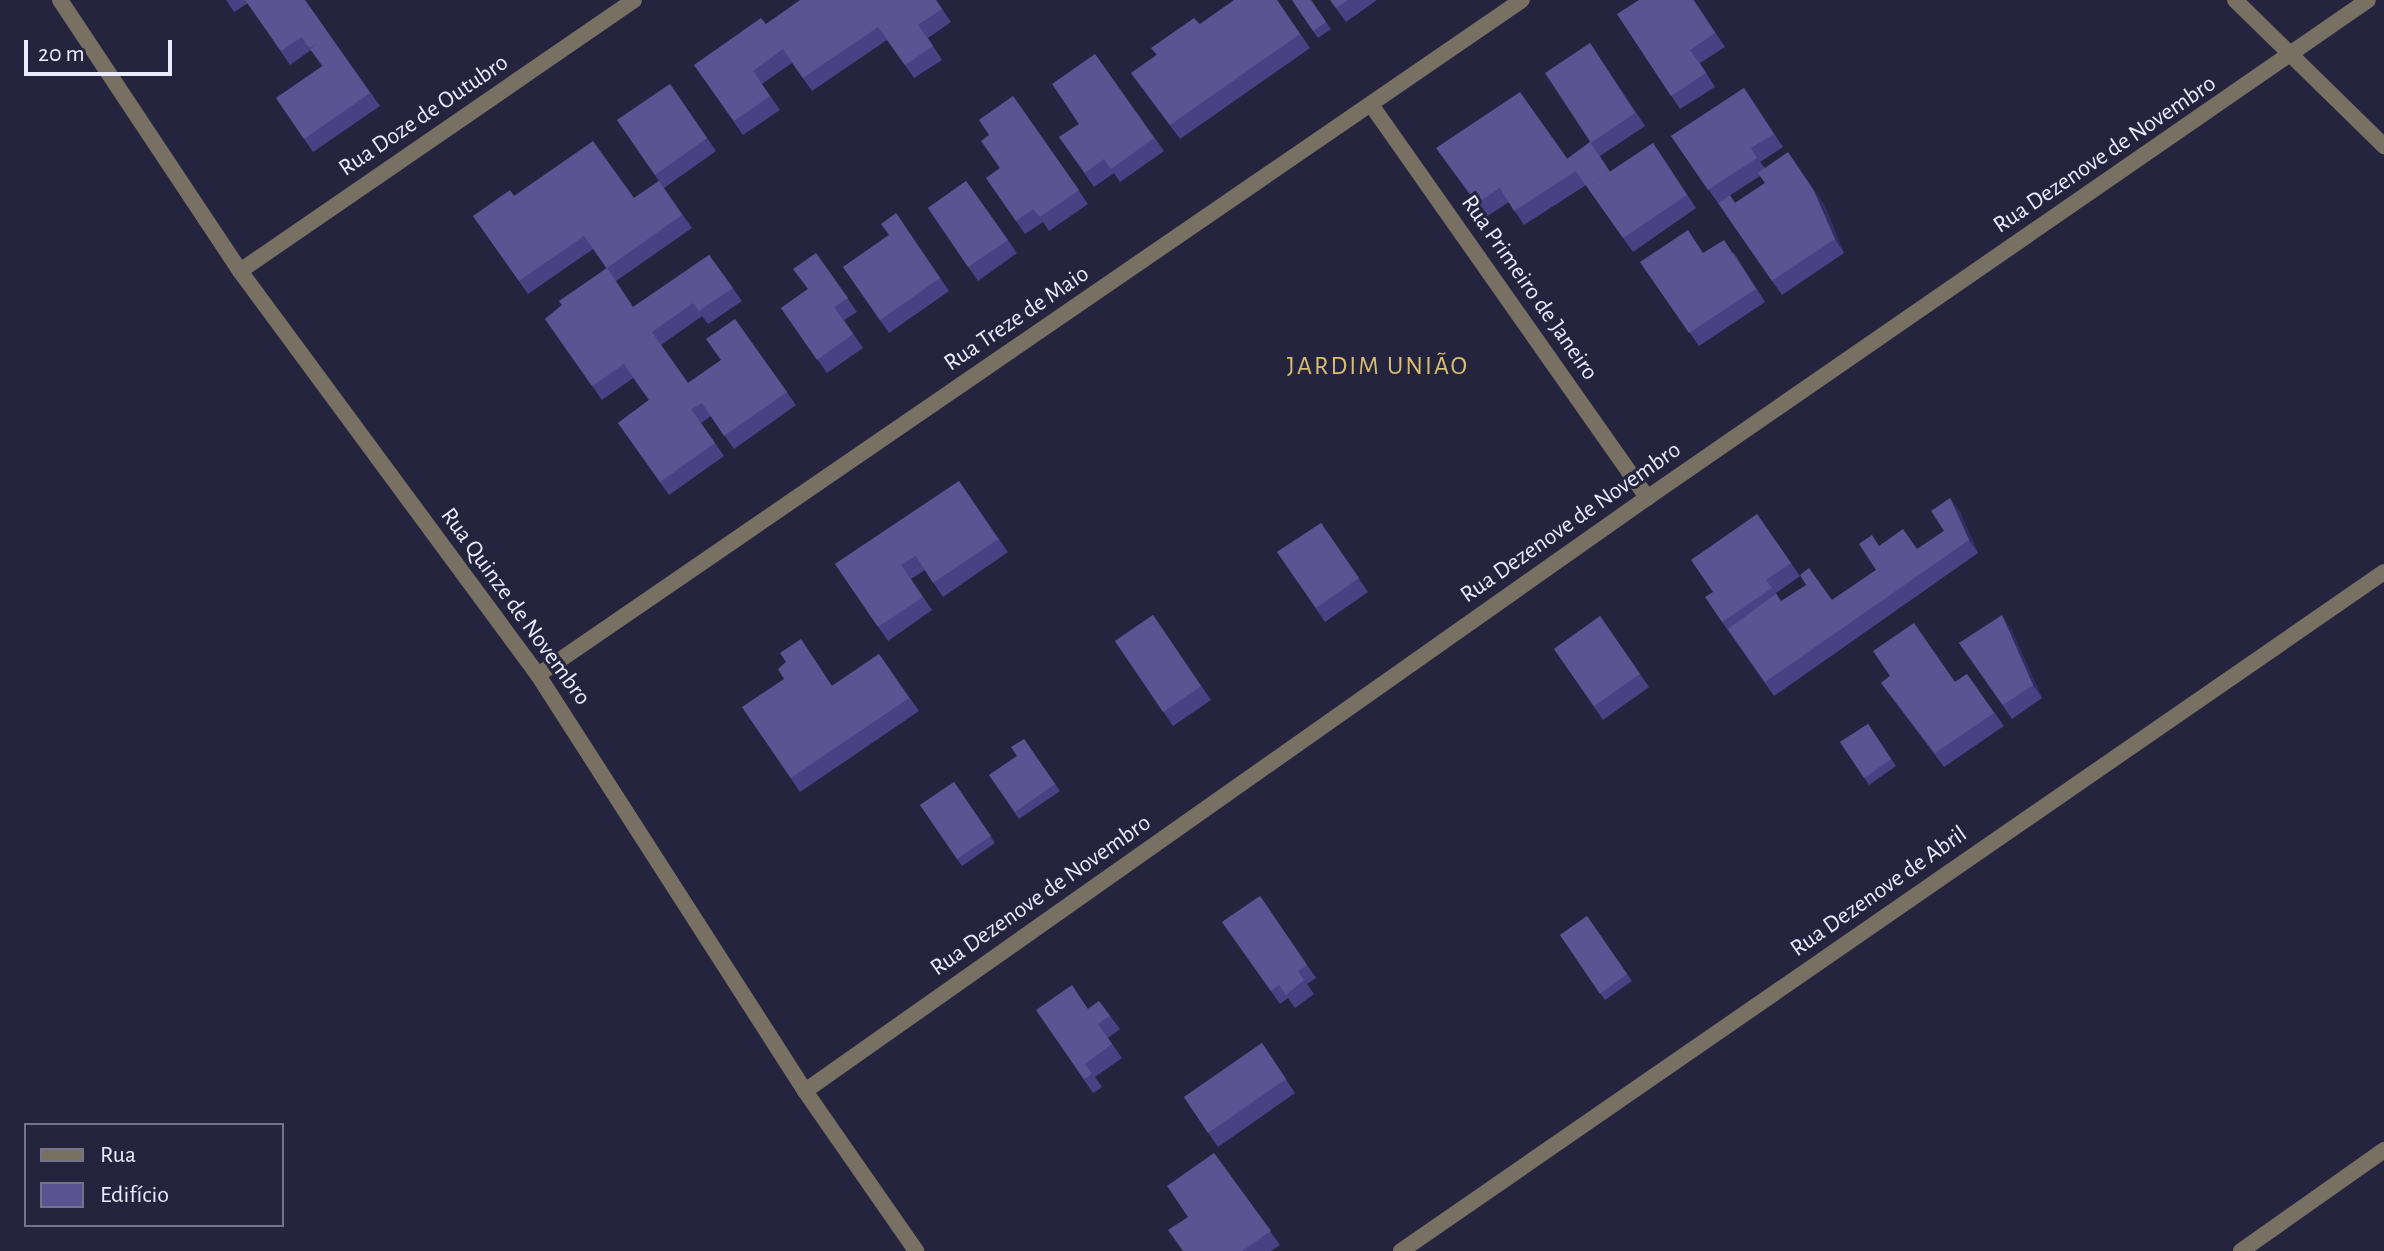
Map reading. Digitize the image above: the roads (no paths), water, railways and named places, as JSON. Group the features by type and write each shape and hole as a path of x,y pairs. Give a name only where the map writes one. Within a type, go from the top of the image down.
{"street":[{"name":"Rua Quinze de Novembro","path":"60,0 240,271 538,675 805,1091 916,1251"},
{"name":"Rua Doze de Outubro","path":"240,271 634,0"},
{"name":"Rua Treze de Maio","path":"538,675 1372,106 1522,0"},
{"path":"2235,0 2384,146"},
{"name":"Rua Dezenove de Novembro","path":"805,1091 1647,498 2291,57 2368,0"},
{"name":"Rua Primeiro de Janeiro","path":"1372,106 1647,498"},
{"name":"Rua Dezenove de Abril","path":"1401,1251 2384,572"},
{"path":"2241,1251 2384,1150"}],"district":[{"name":"JARDIM UNIÃO","path":"1378,367"}]}
